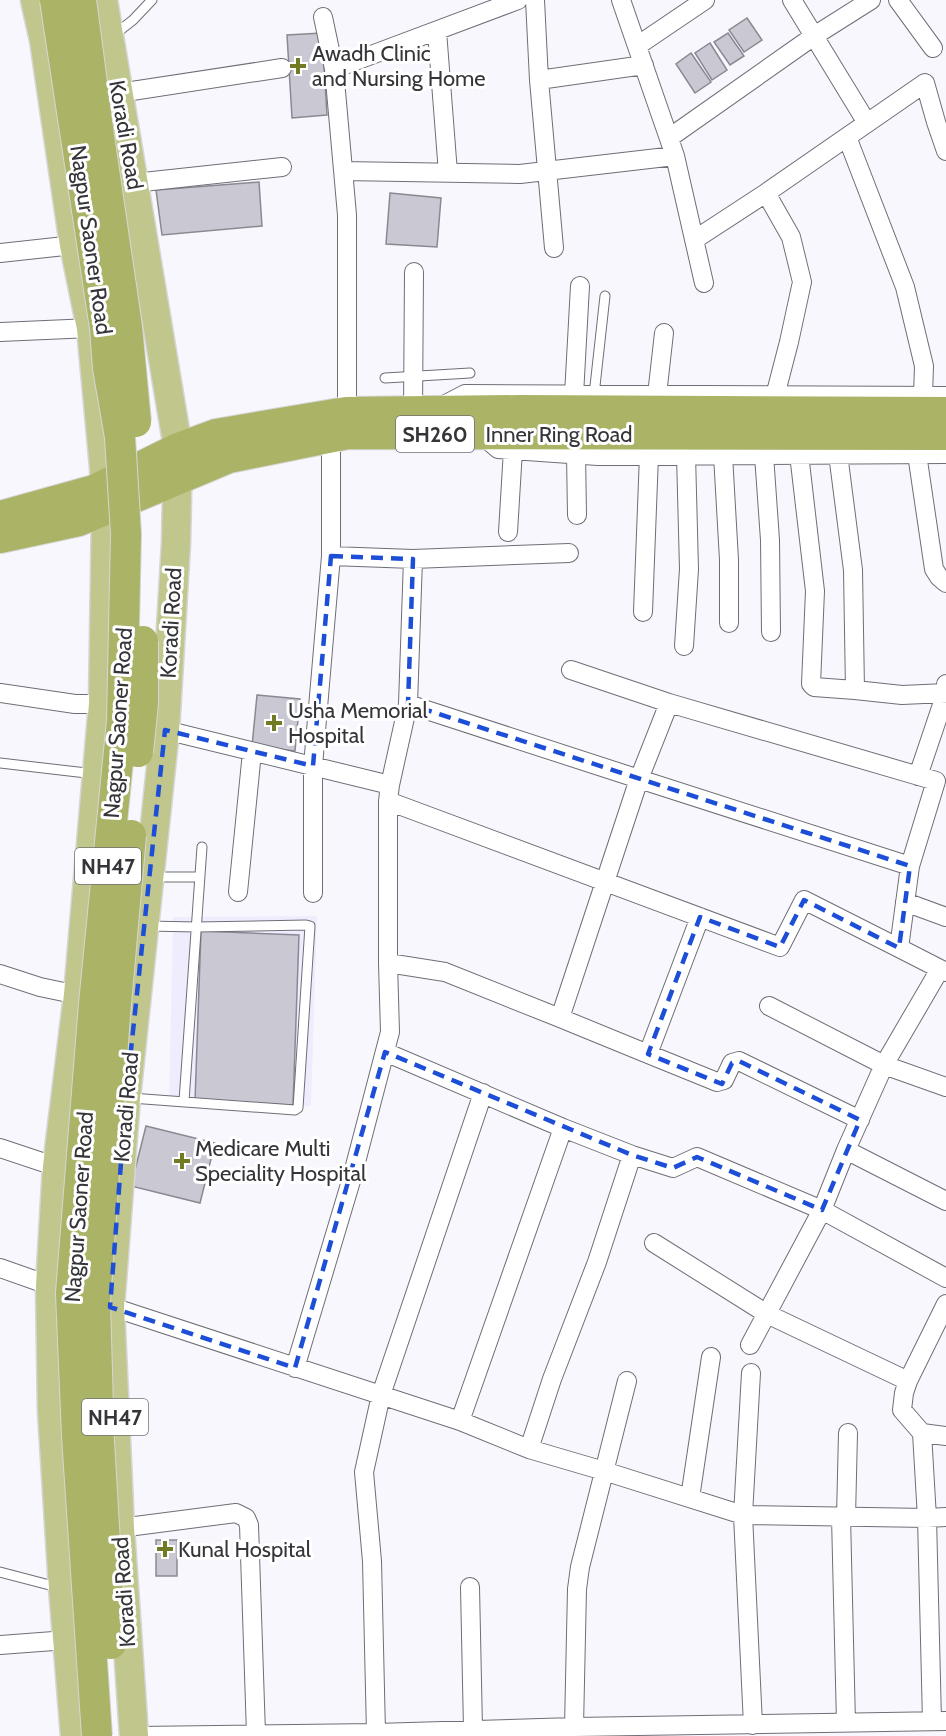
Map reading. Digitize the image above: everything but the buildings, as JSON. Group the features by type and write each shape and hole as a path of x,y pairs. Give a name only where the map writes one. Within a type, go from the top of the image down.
{"highway":[{"name":"Nagpur Saoner Road","path":"56,0 118,426 126,534 122,721 94,1004 71,1293 77,1436 97,1736"},
{"name":"Nagpur Saoner Road","path":"81,0 127,327 142,501 143,703 115,1015 95,1302 99,1442 117,1736"},
{"name":"Inner Ring Road","path":"178,479 229,458 342,428 423,411 694,433 935,404"},
{"name":"Inner Ring Road","path":"178,448 216,434 342,428 480,434 946,435"},
{"name":"SH260","path":"0,538 79,521 106,496 178,448"},
{"name":"SH260","path":"0,516 84,493 106,496 178,479"}],"main road":[{"path":"35,0 44,40 75,245 91,328 106,496 103,704 78,995 57,1167 50,1286 52,1411 75,1736"},
{"path":"44,40 107,21"},
{"name":"Koradi Road","path":"107,21 178,448"},
{"path":"101,435 173,415"},
{"name":"NH47","path":"178,448 178,479"},
{"name":"Koradi Road","path":"136,1736 120,1528 110,1307 126,1097 164,740 178,479"},
{"path":"98,764 164,740"}],"street":[{"path":"334,69 518,0"},
{"path":"535,0 539,80 554,248"},
{"path":"621,0 675,156 704,283"},
{"path":"637,45 705,0"},
{"path":"792,0 867,123"},
{"path":"669,138 814,36 871,0"},
{"path":"898,0 933,48"},
{"path":"314,893 313,766 342,428 347,215 334,69 323,17"},
{"path":"437,31 448,173"},
{"path":"539,80 644,65"},
{"path":"119,93 282,68"},
{"path":"694,240 925,83 946,151"},
{"path":"847,137 904,287 935,404"},
{"path":"344,171 520,174 675,156"},
{"path":"134,183 282,167"},
{"path":"766,193 791,237 802,282 775,396"},
{"path":"0,253 75,245"},
{"path":"414,272 413,377 423,411 465,394 775,396 935,404 946,396"},
{"path":"574,395 580,286"},
{"path":"0,332 91,328"},
{"path":"657,395 664,333"},
{"path":"694,433 723,455 946,454"},
{"path":"480,434 498,449 598,456 649,455 694,433"},
{"path":"684,645 694,433"},
{"path":"508,532 513,450"},
{"path":"576,454 577,515"},
{"path":"800,454 815,591 811,684 814,687 902,695 946,693"},
{"path":"838,454 853,570 855,690"},
{"path":"917,454 934,569 946,583"},
{"path":"643,612 649,455"},
{"path":"723,455 729,560 729,622"},
{"path":"764,455 770,540 771,632"},
{"path":"331,556 413,559 569,553"},
{"path":"295,1368 351,1181 390,1032 389,793 408,704 413,559"},
{"path":"571,670 669,703 933,779"},
{"path":"899,948 910,866 933,779 946,684"},
{"path":"0,693 75,704 103,704"},
{"path":"560,1018 639,779 669,703"},
{"path":"408,704 910,866"},
{"path":"164,740 252,752 313,766 389,793 605,881 780,946 804,900 943,970 884,1065 822,1210 750,1345"},
{"path":"238,892 252,752"},
{"path":"905,902 946,917"},
{"path":"648,1054 700,917"},
{"path":"388,963 446,972 717,1082 724,1080 732,1063 739,1061 860,1120"},
{"path":"0,974 40,987 78,995"},
{"path":"769,1006 884,1065 946,1087"},
{"path":"385,1052 632,1155 673,1168 697,1157 822,1210 946,1278"},
{"path":"376,1733 372,1561 364,1472 381,1395 483,1093"},
{"path":"460,1421 563,1128"},
{"path":"0,1148 57,1167"},
{"path":"846,1150 946,1201"},
{"path":"529,1449 552,1379 597,1262 632,1155"},
{"path":"654,1243 767,1314 908,1381"},
{"path":"0,1268 110,1307 460,1421 529,1449 743,1515 946,1517"},
{"path":"136,1736 376,1733 473,1729 545,1732 574,1726 695,1731 753,1725 772,1730 846,1723 867,1729 928,1725 927,1518 922,1433 902,1410 908,1381 946,1304"},
{"path":"690,1498 711,1357"},
{"path":"751,1372 743,1515 753,1725"},
{"path":"574,1726 577,1589 580,1568 627,1381"},
{"path":"922,1433 946,1436"},
{"path":"846,1723 844,1517 848,1434"},
{"path":"120,1528 236,1513 246,1518 249,1525 251,1548 256,1734"},
{"path":"470,1587 473,1729"},
{"path":"0,1645 67,1640"}],"lane":[{"path":"107,21 133,20 152,0"},
{"path":"594,395 604,296"},
{"path":"385,378 470,373"},
{"path":"0,763 98,764"},
{"path":"184,1101 202,847"},
{"path":"150,877 200,877"},
{"path":"126,1097 295,1110 298,1108 310,926 145,926"},
{"path":"0,1572 63,1588"}],"highlighted area":[{"path":"331,556 413,559 408,704 910,866 899,948 804,900 780,947 700,917 648,1054 722,1084 732,1063 739,1061 860,1120 822,1210 697,1157 673,1168 632,1155 385,1052 295,1368 110,1307 126,1097 165,730 313,766"}],"shaded area":[{"path":"317,916 311,1106 169,1106 173,917"}],"place":[{"name":"Awadh Clinic and Nursing Home","path":"298,66"},
{"name":"Usha Memorial Hospital","path":"274,723"},
{"name":"Medicare Multi Speciality Hospital","path":"182,1161"},
{"name":"Kunal Hospital","path":"165,1549"}]}
